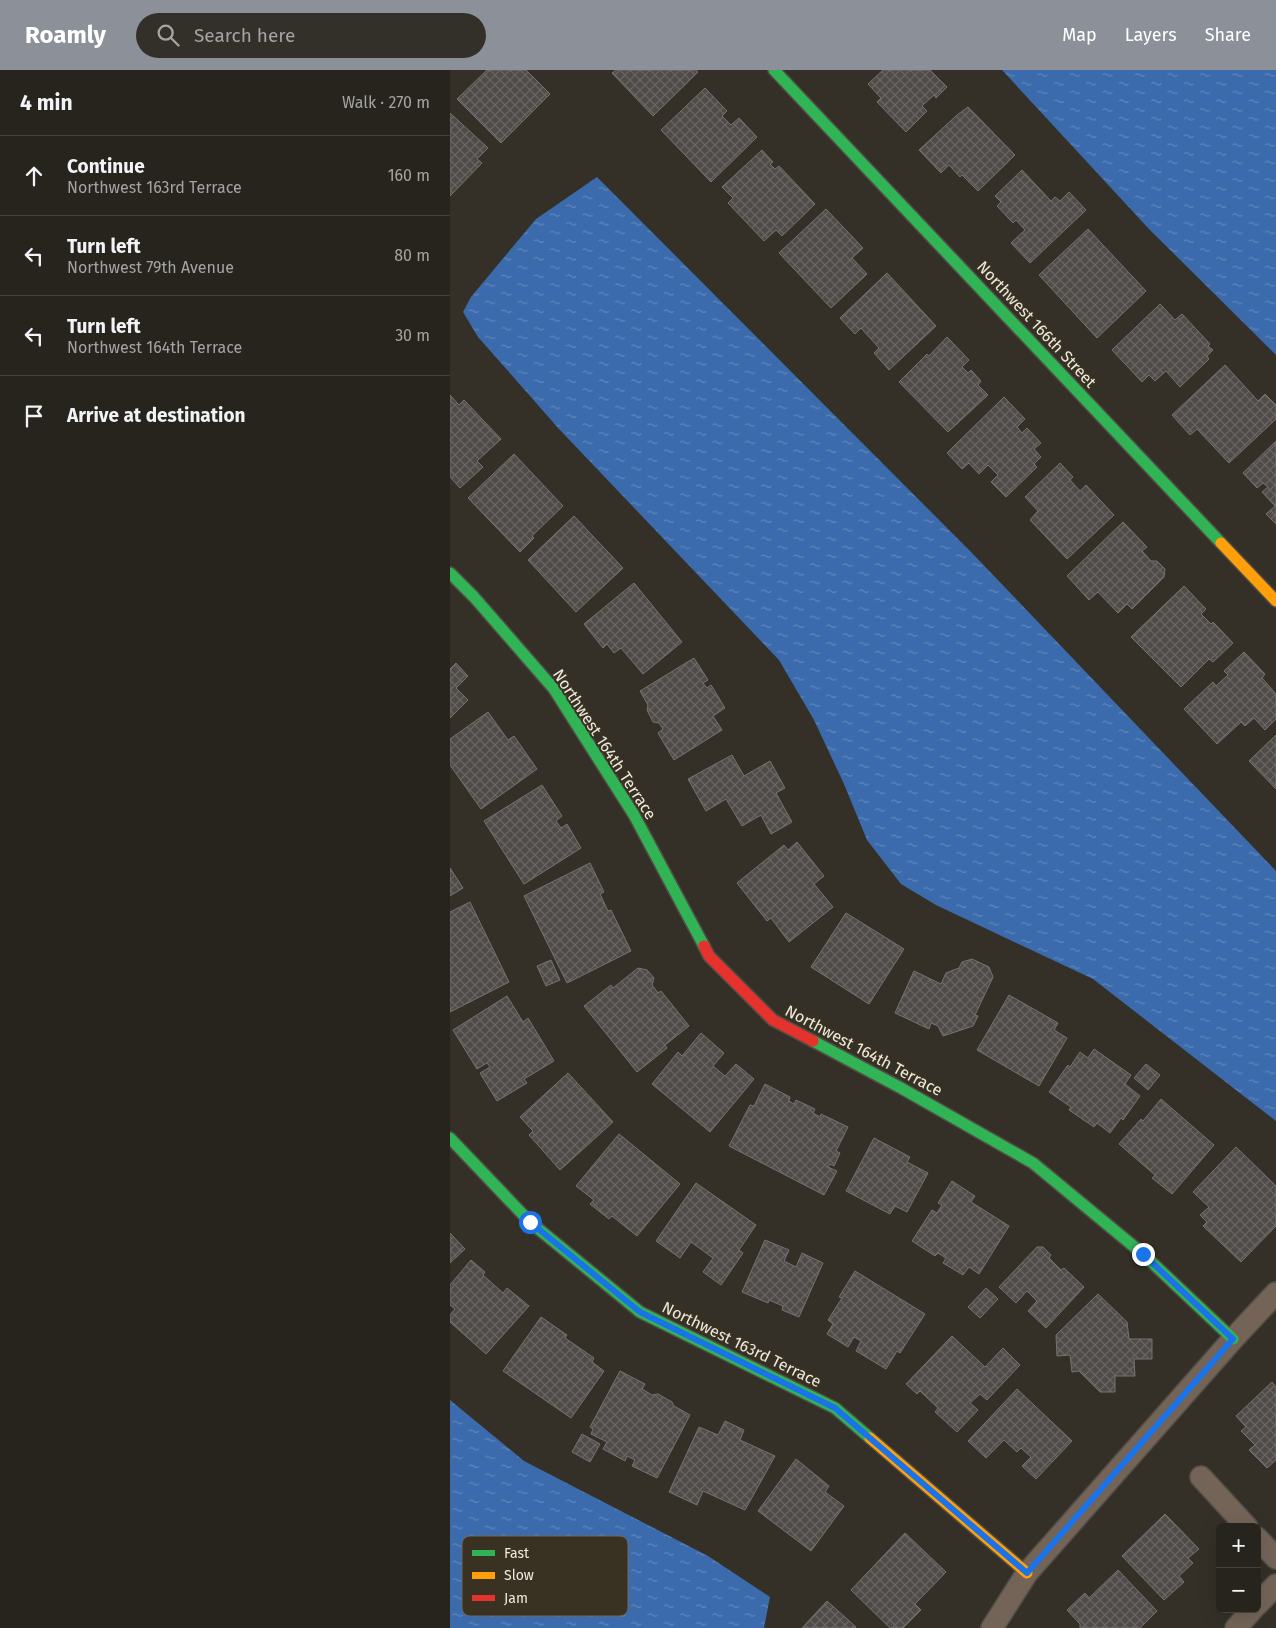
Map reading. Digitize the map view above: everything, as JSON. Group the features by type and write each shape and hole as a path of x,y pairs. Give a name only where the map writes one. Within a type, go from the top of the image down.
{"street":[{"name":"Northwest 166th Street","path":"774,70 1276,601"},
{"name":"Northwest 164th Terrace","path":"450,573 474,597 554,688 634,815 709,956 774,1020 901,1088 1033,1163 1143,1254 1233,1339"},
{"name":"Northwest 163rd Terrace","path":"450,1138 530,1222 640,1312 835,1408 1027,1573"},
{"path":"992,1628 1027,1573 1233,1339 1276,1293"},
{"path":"1201,1476 1243,1523"},
{"path":"1261,1542 1276,1558"},
{"path":"1261,1601 1276,1586"},
{"path":"1236,1628 1249,1613"}],"water":[{"path":"1002,70 1276,70 1276,355 1149,229"},
{"path":"597,177 972,553 1276,871 1276,1121 1093,979 936,905 901,884 867,840 844,784 814,720 779,660 559,429 478,337 463,312 471,297 536,219"},
{"path":"450,1400 524,1461 708,1556 770,1597 764,1628 450,1628"}],"building":[{"path":"487,70 526,70 550,94 501,143 457,99"},
{"path":"616,70 696,70 698,72 653,116 612,73"},
{"path":"883,70 930,70 947,87 936,98 934,95 922,106 927,111 906,132 877,102 881,98 868,84"},
{"path":"705,88 727,111 722,116 731,125 739,118 757,137 711,182 661,130"},
{"path":"968,107 1015,155 978,191 962,175 960,177 949,165 941,173 919,150"},
{"path":"450,113 488,148 477,159 482,163 450,196"},
{"path":"762,150 773,162 770,164 775,169 779,166 815,204 782,236 776,230 764,241 728,203 733,198 722,187"},
{"path":"1022,170 1051,201 1055,197 1060,201 1069,192 1086,210 1030,263 1011,243 1025,230 1016,220 1013,223 997,206 1001,202 995,196"},
{"path":"826,209 863,248 852,258 867,274 831,308 779,253"},
{"path":"1088,229 1146,291 1097,338 1039,275"},
{"path":"887,273 936,326 889,370 874,353 879,348 861,328 855,334 840,318"},
{"path":"1160,304 1175,320 1182,314 1210,344 1208,346 1213,350 1207,356 1209,359 1180,387 1166,371 1155,381 1149,375 1142,382 1112,350"},
{"path":"947,337 969,360 962,367 968,373 971,370 981,381 978,385 988,395 948,432 899,382 927,354 929,356"},
{"path":"1225,365 1258,401 1265,394 1276,405 1276,419 1229,463 1197,429 1190,435 1172,415"},
{"path":"450,395 459,405 464,400 501,439 477,461 483,467 460,488 450,477"},
{"path":"1004,397 1025,419 1017,427 1022,433 1027,428 1041,443 1034,449 1041,457 1034,464 1037,467 1006,497 991,482 998,475 988,465 979,474 969,463 962,469 947,453"},
{"path":"1276,441 1276,524 1266,514 1275,506 1262,492 1268,487 1263,483 1257,488 1243,473"},
{"path":"514,454 563,506 532,536 534,538 520,552 468,498"},
{"path":"1060,463 1073,477 1070,480 1080,491 1086,485 1114,515 1067,559 1030,520 1038,511 1025,497"},
{"path":"574,516 623,568 576,612 528,560"},
{"path":"1123,522 1147,547 1142,551 1151,561 1157,561 1165,569 1164,577 1132,609 1127,604 1118,613 1098,592 1089,600 1067,576"},
{"path":"634,583 682,642 643,674 621,648 614,653 607,644 603,648 584,624"},
{"path":"1184,586 1206,609 1201,614 1211,624 1213,622 1233,643 1213,662 1209,659 1181,687 1131,637"},
{"path":"1244,652 1265,674 1262,678 1276,694 1276,719 1265,730 1254,718 1245,726 1241,722 1217,744 1184,709 1213,682 1216,686 1228,675 1224,671"},
{"path":"694,658 708,680 703,683 707,688 711,685 725,708 713,716 722,730 674,760 658,733 663,729 659,723 653,722 647,710 648,705 640,691"},
{"path":"456,663 468,676 456,688 468,700 450,718 450,669"},
{"path":"488,712 508,740 514,736 537,769 481,809 450,765 450,739"},
{"path":"1276,735 1276,789 1249,761"},
{"path":"732,755 744,776 770,761 785,788 776,793 792,822 771,834 761,815 742,826 726,799 706,811 688,779"},
{"path":"542,785 562,816 556,821 561,828 567,824 581,848 524,884 484,821"},
{"path":"797,842 824,876 814,884 833,907 789,942 771,918 767,921 737,883 784,845 788,850"},
{"path":"590,863 604,892 600,894 608,911 611,910 631,951 567,983 524,896"},
{"path":"450,868 463,888 450,896"},
{"path":"470,902 509,982 450,1012 450,912"},
{"path":"846,913 904,949 869,1004 811,967"},
{"path":"972,959 989,967 993,977 975,1015 978,1016 973,1026 943,1036 938,1026 931,1023 929,1029 895,1013 914,971 941,984 946,973 959,968 962,962"},
{"path":"551,960 560,980 546,986 537,966"},
{"path":"638,968 647,970 654,978 652,985 658,993 661,991 689,1026 665,1045 667,1048 637,1072 584,1006 611,985 613,988"},
{"path":"1009,995 1058,1023 1054,1030 1067,1038 1039,1086 977,1050"},
{"path":"507,996 523,1022 528,1018 554,1061 524,1079 527,1083 497,1101 480,1073 490,1067 487,1063 477,1069 453,1030"},
{"path":"701,1033 724,1053 713,1066 725,1076 736,1064 754,1079 710,1132 652,1084 678,1052 682,1056"},
{"path":"1094,1049 1131,1075 1125,1084 1140,1096 1123,1120 1121,1118 1110,1133 1097,1123 1094,1127 1069,1110 1071,1107 1049,1092 1068,1065 1070,1067 1080,1052 1088,1058"},
{"path":"1146,1064 1160,1075 1148,1090 1134,1078"},
{"path":"568,1073 613,1122 560,1170 529,1135 533,1131 520,1117"},
{"path":"765,1084 790,1097 789,1101 794,1104 796,1100 815,1109 813,1113 820,1117 821,1114 848,1127 836,1151 840,1153 834,1166 830,1164 828,1167 837,1171 824,1195 729,1146 750,1105 754,1106"},
{"path":"1161,1099 1214,1145 1172,1194 1152,1178 1155,1175 1119,1144 1141,1119 1143,1121"},
{"path":"619,1134 680,1184 637,1236 612,1216 609,1219 590,1204 594,1200 576,1186"},
{"path":"874,1138 910,1157 907,1162 928,1173 907,1212 895,1206 890,1214 846,1191"},
{"path":"1236,1147 1276,1186 1276,1226 1241,1262 1203,1226 1207,1222 1200,1215 1209,1207 1193,1192"},
{"path":"952,1181 975,1196 971,1202 1009,1226 979,1274 969,1267 963,1275 943,1263 946,1258 938,1253 935,1256 912,1241 932,1210 937,1213 942,1205 938,1203"},
{"path":"696,1183 756,1225 739,1250 743,1253 721,1285 703,1272 713,1258 691,1242 680,1258 656,1241"},
{"path":"450,1233 465,1249 450,1263"},
{"path":"765,1240 789,1250 784,1261 796,1267 802,1253 823,1263 799,1317 782,1310 783,1306 769,1300 768,1303 742,1292"},
{"path":"1037,1247 1043,1247 1051,1255 1049,1258 1061,1270 1064,1268 1084,1287 1046,1328 1028,1311 1037,1301 1027,1291 1016,1303 999,1287"},
{"path":"471,1260 485,1272 483,1275 503,1293 507,1288 529,1306 486,1354 450,1322 450,1315 455,1309 450,1305 450,1285"},
{"path":"855,1271 925,1314 900,1353 897,1351 886,1369 856,1351 861,1341 854,1337 848,1347 827,1334 833,1324 828,1320 842,1298 839,1297"},
{"path":"986,1288 998,1299 980,1318 968,1307"},
{"path":"1098,1294 1127,1322 1129,1339 1152,1339 1152,1359 1134,1359 1135,1376 1115,1376 1115,1392 1100,1392 1079,1371 1072,1372 1070,1355 1057,1356 1056,1335"},
{"path":"541,1317 567,1335 565,1338 594,1358 592,1362 604,1371 571,1418 503,1371"},
{"path":"952,1336 985,1367 1003,1348 1020,1365 987,1400 980,1394 970,1403 978,1410 957,1432 935,1412 938,1408 920,1391 917,1394 906,1384"},
{"path":"620,1371 645,1384 642,1389 652,1395 658,1394 690,1415 657,1478 632,1466 635,1460 627,1456 625,1461 603,1449 607,1442 591,1434 593,1429 590,1427"},
{"path":"1272,1382 1276,1387 1276,1460 1267,1468 1249,1450 1255,1445 1241,1431 1246,1427 1236,1416"},
{"path":"1017,1389 1072,1441 1036,1479 1022,1466 1031,1457 1021,1448 1017,1452 1004,1440 986,1458 968,1441"},
{"path":"725,1421 744,1430 740,1440 775,1456 745,1510 703,1491 697,1505 669,1492 699,1427 718,1435"},
{"path":"582,1434 600,1444 590,1462 572,1452"},
{"path":"796,1459 829,1486 825,1492 844,1506 811,1551 758,1511"},
{"path":"1165,1514 1199,1549 1188,1558 1193,1563 1179,1576 1184,1582 1164,1600 1122,1556"},
{"path":"905,1533 946,1572 915,1604 921,1610 903,1628 890,1628 851,1590"},
{"path":"1118,1570 1157,1611 1140,1628 1080,1628 1080,1624 1067,1610 1085,1593 1089,1598"},
{"path":"827,1601 856,1627 802,1628"}],"traffic: fast":[{"path":"774,70 1221,543"},
{"path":"450,573 474,597 554,689 634,815 704,946"},
{"path":"813,1041 901,1088 1033,1163 1143,1254 1233,1339"},
{"path":"450,1138 530,1222 640,1312 835,1408 870,1438"}],"traffic: slow":[{"path":"1221,543 1276,601"},
{"path":"870,1438 1027,1573"}],"traffic: jam":[{"path":"704,946 709,956 773,1020 813,1041"}],"route":[{"path":"530,1222 640,1312 835,1408 1027,1573 1233,1339 1143,1254"}]}
